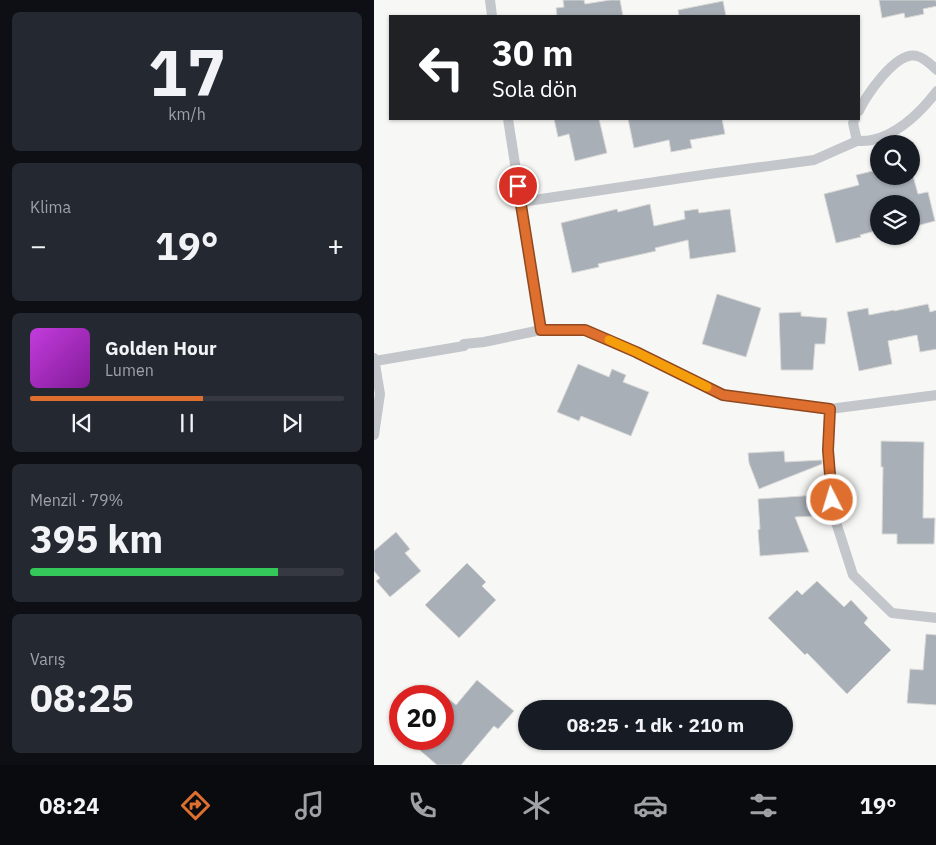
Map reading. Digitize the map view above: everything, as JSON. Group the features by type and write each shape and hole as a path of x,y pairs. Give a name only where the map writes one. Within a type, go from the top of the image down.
{"lane":[{"path":"490,0 492,15"},
{"path":"860,109 887,70 903,57 916,55 927,61 936,70"},
{"path":"521,202 814,160 857,141 872,140 888,135 905,125 926,105 936,91"},
{"path":"508,120 541,330"},
{"path":"854,120 853,123 857,141"},
{"path":"374,435 380,394 374,359 448,349 464,346 464,344 484,342 541,330 585,330 636,352 723,395 830,409 936,395"},
{"path":"830,409 828,450 834,516 853,575 892,613 936,618"}],"building":[{"path":"563,0 584,0 585,4 620,0 623,15 557,15 556,8 564,7"},
{"path":"879,0 936,0 937,6 923,9 924,14 905,18 904,13 882,18"},
{"path":"723,1 726,15 679,15 678,10"},
{"path":"554,120 599,120 607,153 575,161 569,134 558,137"},
{"path":"628,120 722,120 725,134 690,140 692,148 671,152 669,140 634,148"},
{"path":"870,172 870,185 916,185 918,194 928,192 935,221 920,225 920,195 870,195 870,232 860,235 861,237 836,243 824,194 859,185 856,175"},
{"path":"650,204 654,226 685,219 684,211 698,209 699,213 730,209 736,252 690,259 688,240 655,248 656,251 598,264 599,267 572,273 561,223 617,209 618,212"},
{"path":"717,294 761,308 746,357 702,344"},
{"path":"928,304 930,312 937,310 937,349 920,352 917,335 888,341 892,364 859,371 847,312 868,308 869,315"},
{"path":"801,312 801,316 827,318 825,344 815,344 813,370 781,370 779,313"},
{"path":"578,364 609,377 612,369 626,375 623,382 649,392 631,436 581,416 579,421 557,412"},
{"path":"881,441 924,442 923,518 935,518 934,544 897,544 897,534 882,534 883,467 881,467"},
{"path":"784,451 785,462 822,460 822,464 759,489 749,463 748,453"},
{"path":"817,495 818,516 795,517 809,552 760,556 758,499"},
{"path":"396,532 410,549 405,553 421,571 390,597 376,581 380,578 374,571 374,551"},
{"path":"467,563 486,582 482,586 496,600 459,638 425,605"},
{"path":"817,581 844,607 851,600 868,618 864,623 891,650 847,694 807,653 805,655 768,618 797,590 802,595"},
{"path":"926,634 937,635 937,705 907,703 910,669 923,670"},
{"path":"477,680 514,711 498,729 494,726 461,765 437,765 420,750 454,750 454,703 456,705"}],"slow traffic":[{"path":"609,340 707,387"}],"route":[{"path":"518,186 541,330 585,330 636,352 723,395 830,409 828,450 832,500"}]}
